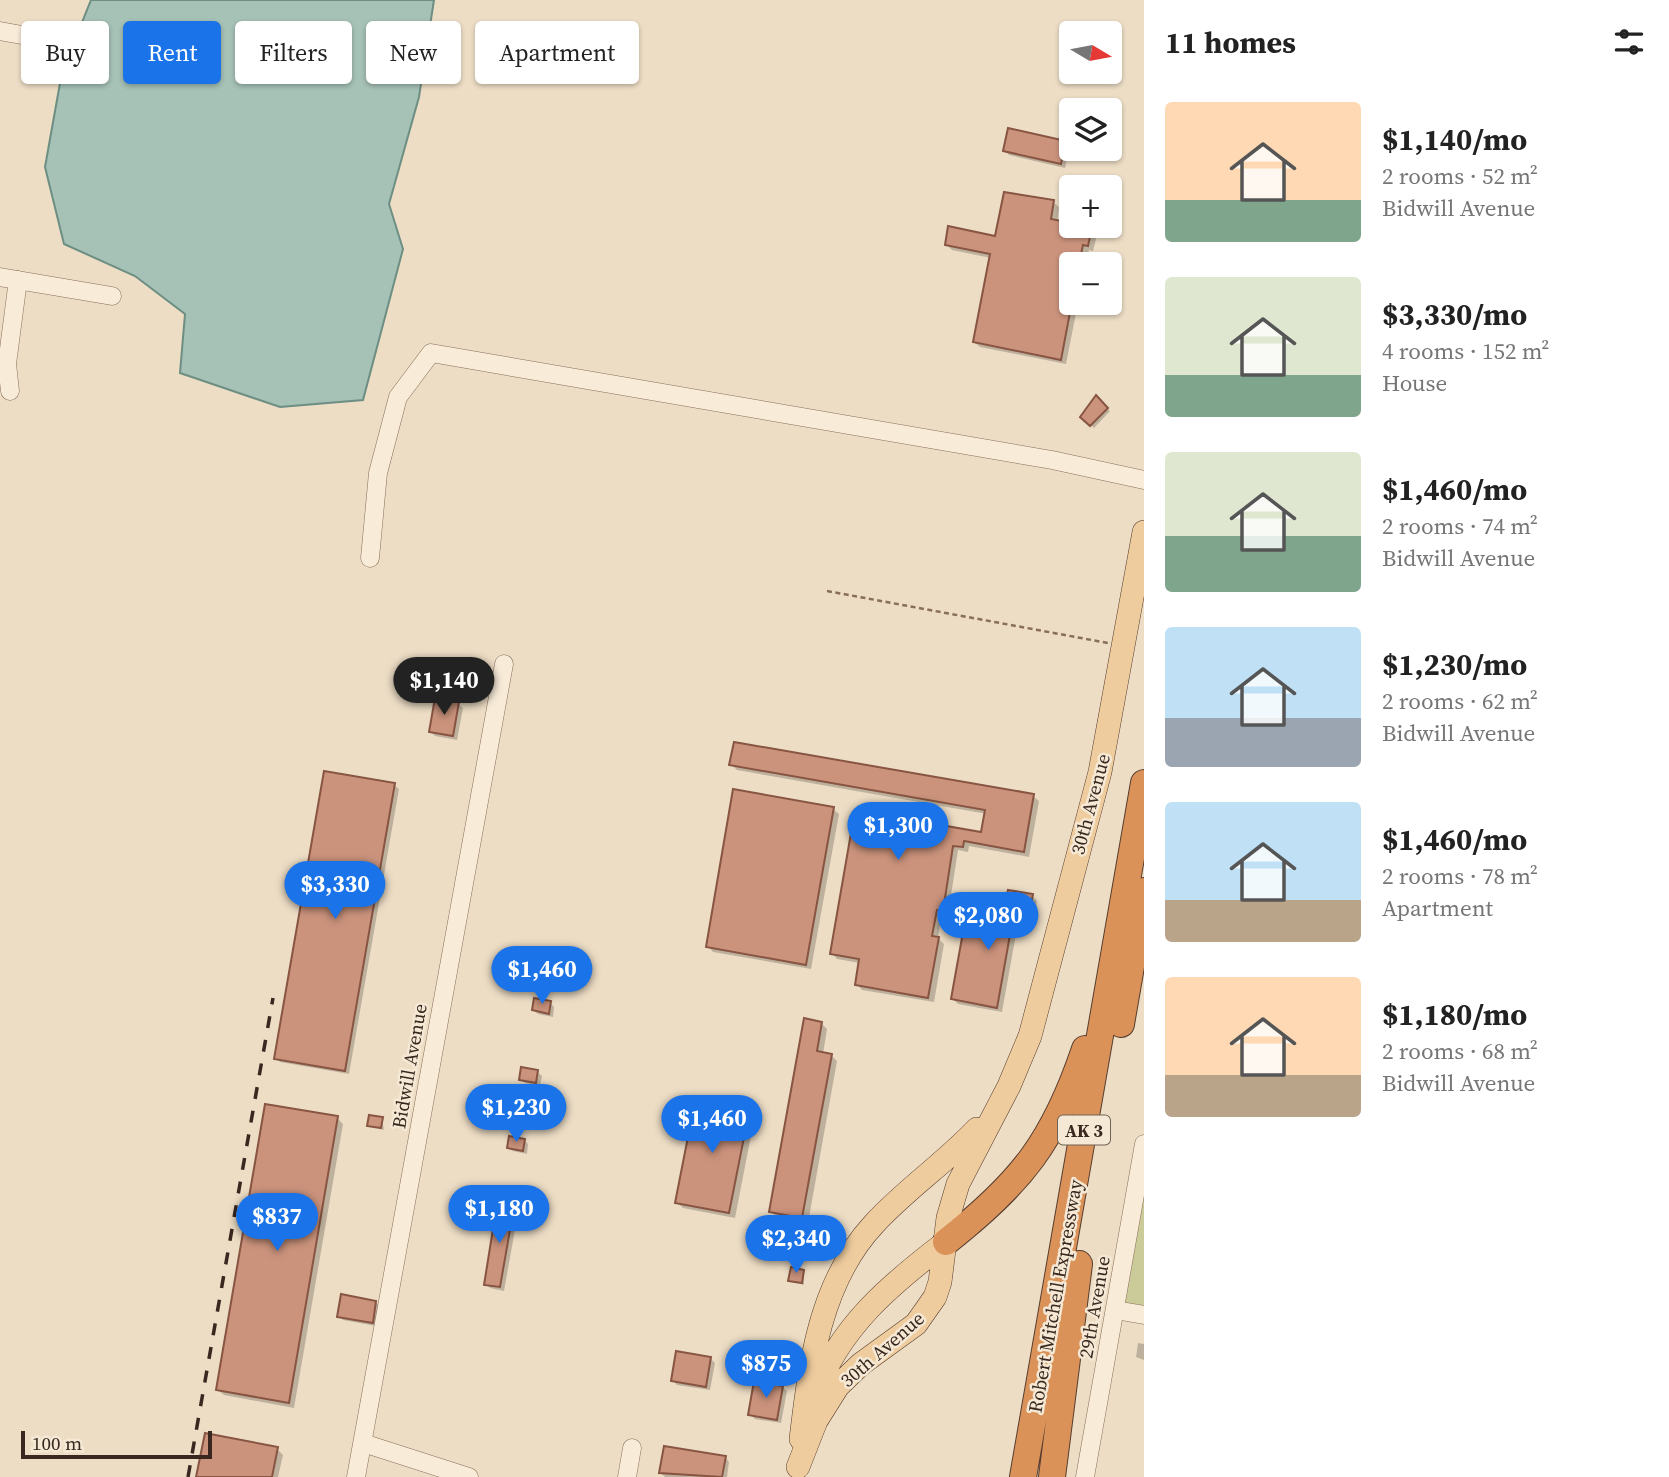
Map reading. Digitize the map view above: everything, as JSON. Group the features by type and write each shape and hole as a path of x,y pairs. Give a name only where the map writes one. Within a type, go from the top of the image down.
{"highway":[{"name":"Robert Mitchell Expressway","path":"1023,1477 1144,783"},
{"path":"946,1242 995,1203 1020,1176 1059,1115 1086,1046 1132,850"},
{"name":"Robert Mitchell Expressway","path":"1040,1477 1144,891"},
{"path":"1052,1477 1079,1264"}],"main road":[{"name":"30th Avenue","path":"797,1472 817,1421 838,1386 861,1364 916,1324 927,1311 940,1282 958,1184 1018,1068 1030,1036 1100,772 1144,532"},
{"name":"30th Avenue","path":"797,1472 814,1348 822,1317 845,1263 873,1225 953,1153 996,1109"},
{"path":"797,1472 816,1391 837,1349 872,1304 946,1242"}],"street":[{"path":"0,31 21,35"},
{"path":"0,277 112,296"},
{"path":"10,391 7,364 18,280"},
{"path":"369,558 378,474 398,397 431,353 1052,460 1144,480"},
{"name":"Bidwill Avenue","path":"356,1477 504,664"},
{"name":"29th Avenue","path":"1085,1477 1144,1144"},
{"path":"1115,1310 1144,1315"},
{"path":"363,1443 469,1477"},
{"path":"627,1477 632,1448"}],"path":[{"path":"827,591 1125,646"}],"green space":[{"path":"1144,1144 1144,1314 1115,1310"}],"shaded area":[{"path":"91,0 434,0 431,21 366,21 366,84 421,84 389,204 403,249 363,400 280,407 180,373 185,314 135,276 64,244 45,167 60,84 109,84 109,21 83,21"}],"building":[{"path":"1008,128 1059,139 1059,161 1062,161 1061,164 1003,151"},
{"path":"1004,192 1054,200 1051,219 1059,221 1059,238 1090,238 1088,246 1083,245 1082,252 1059,252 1059,315 1069,315 1061,360 973,342 990,254 945,245 948,226 995,236"},
{"path":"1096,395 1108,408 1090,426 1080,417"},
{"path":"435,698 459,702 453,736 429,732"},
{"path":"734,742 1034,794 1024,852 964,841 963,847 953,846 943,911 937,910 932,936 939,937 928,998 855,985 859,959 830,954 855,810 981,832 985,810 729,765"},
{"path":"324,771 395,783 345,1071 274,1059"},
{"path":"733,789 834,807 806,965 706,947"},
{"path":"1008,890 1033,894 1028,921 1013,918 997,1008 951,999 965,921 994,926 998,898 1006,899"},
{"path":"534,998 551,1001 549,1014 532,1010"},
{"path":"804,1018 822,1022 817,1051 832,1054 802,1218 769,1212"},
{"path":"521,1067 538,1070 536,1083 519,1080"},
{"path":"696,1096 750,1107 729,1213 675,1203"},
{"path":"265,1104 338,1116 289,1403 216,1390"},
{"path":"369,1115 383,1117 381,1128 367,1126"},
{"path":"509,1136 525,1139 523,1151 507,1148"},
{"path":"497,1204 514,1207 500,1287 484,1285"},
{"path":"791,1267 804,1270 802,1283 788,1281"},
{"path":"341,1294 376,1301 373,1323 337,1317"},
{"path":"676,1351 711,1357 706,1387 671,1381"},
{"path":"754,1381 783,1386 777,1420 748,1415"},
{"path":"205,1433 278,1447 272,1477 196,1477"},
{"path":"664,1446 726,1456 722,1477 659,1473"}],"railway":[{"path":"188,1477 273,998"}]}
